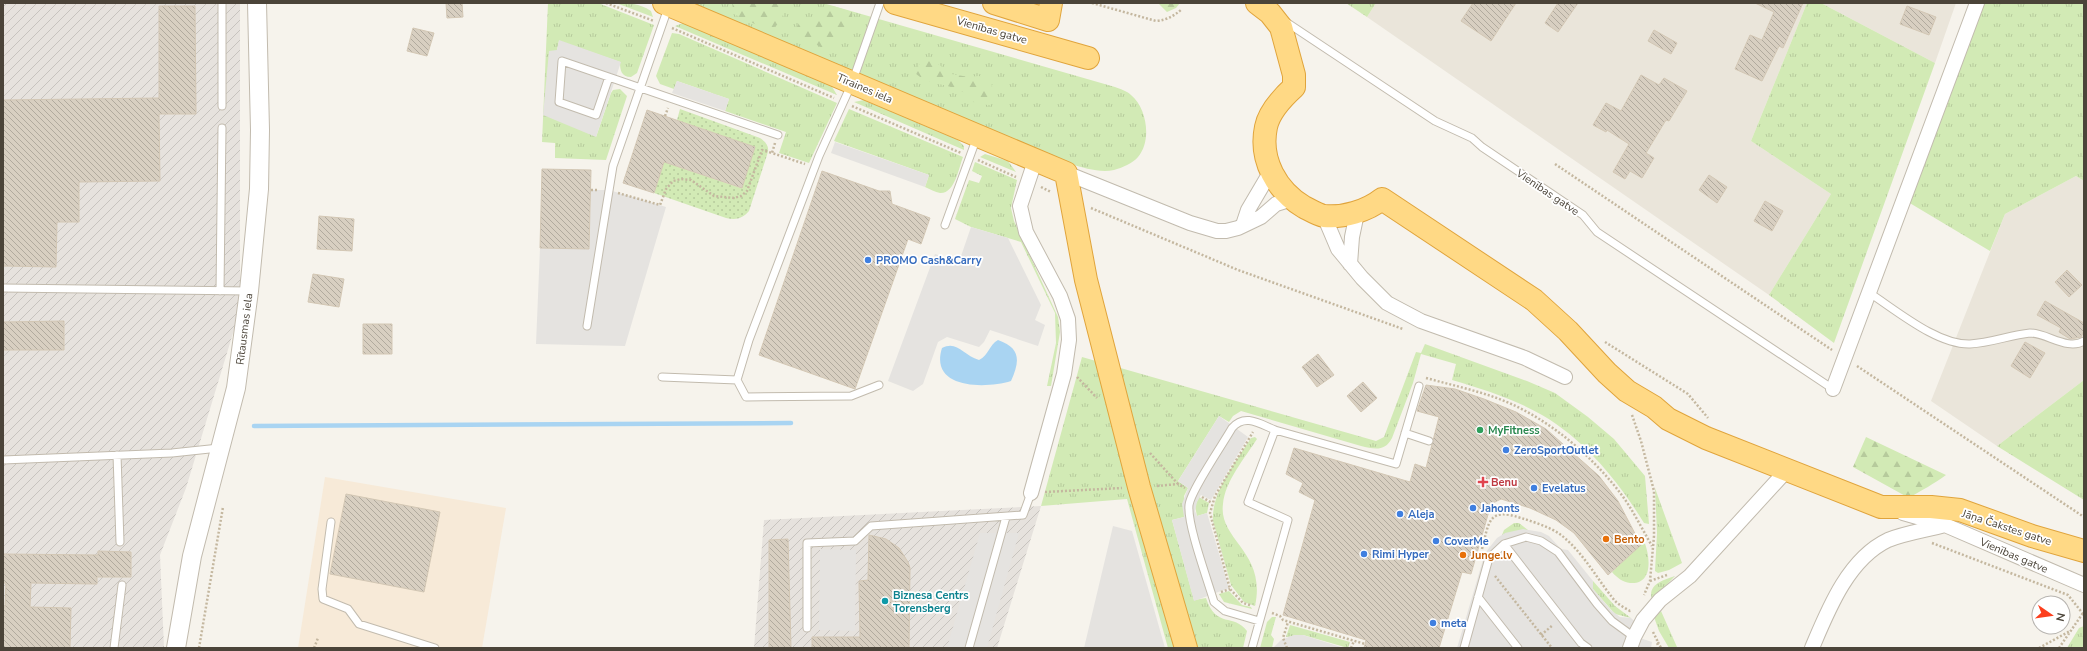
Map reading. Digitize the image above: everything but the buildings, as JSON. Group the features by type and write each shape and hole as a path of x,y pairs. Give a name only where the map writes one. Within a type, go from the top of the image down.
{"highway":[{"name":"Vienības gatve","path":"895,3 1088,58"},
{"path":"994,3 1048,20 1051,3"},
{"path":"1264,8 1281,27 1286,53 1294,75 1294,87 1282,98 1266,126 1265,147 1271,171 1280,186 1292,200 1324,216 1357,212 1374,205 1382,199 1534,300 1568,331 1606,373 1627,391 1654,407 1668,419 1706,438 1881,507"},
{"name":"Tīraines iela","path":"665,11 848,93 977,136 1066,173"},
{"path":"1066,173 1086,280 1135,472 1186,648"},
{"name":"Jāņa Čakstes gatve","path":"1881,507 1931,507 1960,510 2032,536 2084,551"}],"street":[{"name":"Rītausmas iela","path":"176,648 192,556 219,448 236,388 249,292 259,189 260,130 257,3"},
{"path":"1833,389 1846,358 1868,292 1977,3"},
{"path":"1031,493 1066,364 1069,340 1068,319 1060,296 1026,232 1020,206 1035,161"},
{"path":"1244,225 1248,210 1271,171"},
{"path":"1066,173 1190,223 1217,231 1226,231 1244,225 1261,217 1276,204 1292,200"},
{"path":"1350,264 1352,237 1357,212"},
{"path":"1324,216 1338,249 1387,303 1421,321 1525,358 1565,377"},
{"path":"1632,642 1643,620 1660,600 1690,576 1787,470"},
{"name":"Vienības gatve","path":"1881,507 1945,525 2084,585"},
{"path":"1812,648 1836,597 1858,564 1870,551 1890,540 1945,525"}],"lane":[{"path":"222,3 222,106"},
{"path":"879,385 852,396 746,397 737,380 749,340 815,168 848,93 880,3"},
{"name":"Vienības gatve","path":"1264,8 1435,121 1472,138 1482,147 1584,215 1597,232 1833,389"},
{"path":"587,326 613,166 665,11"},
{"path":"609,77 596,115 559,102 562,61 671,98 778,135"},
{"path":"220,291 222,128"},
{"path":"946,225 977,136"},
{"path":"3,288 249,292"},
{"path":"1868,292 1930,332 1947,340 1963,344 1981,343 2030,333 2038,333 2073,345 2084,341"},
{"path":"662,377 737,380"},
{"path":"1260,621 1225,611 1214,602 1190,519 1189,504 1194,492 1235,424 1238,421 1245,420 1258,423 1275,430 1396,464 1419,386"},
{"path":"1252,648 1288,520 1248,502 1275,430"},
{"path":"1405,433 1430,441"},
{"path":"3,460 172,453 219,448"},
{"path":"117,455 120,542"},
{"path":"807,628 807,543 855,541 871,526 1023,515 1031,493"},
{"path":"969,648 1006,517"},
{"path":"331,522 322,589 323,599 348,609 359,624 435,648"},
{"path":"1464,648 1489,558 1504,544 1526,537 1541,541 1558,552 1607,616 1632,642"},
{"path":"1504,544 1581,643 1588,648"},
{"path":"114,648 122,585"},
{"path":"1478,597 1518,648"}],"path":[{"path":"606,3 665,11 672,28 669,36"},
{"path":"1092,3 1156,21 1165,20 1174,16 1182,9"},
{"path":"672,28 848,93 970,157 1044,189"},
{"path":"665,116 671,98"},
{"path":"772,153 778,135"},
{"path":"591,190 609,190 660,205 669,185 673,181 682,179 690,180 714,196 734,198 741,196 747,191 762,150 815,168"},
{"path":"1555,164 2084,517"},
{"path":"1072,200 1227,265 1407,331"},
{"path":"1602,340 1688,394 1713,424"},
{"path":"1066,364 1099,400"},
{"path":"1419,386 1422,377 1492,396 1527,412 1556,431 1594,461 1622,495 1652,547"},
{"path":"1631,413 1642,441 1654,491 1650,581 1642,598"},
{"path":"1258,423 1215,496 1210,513 1230,589 1243,603 1280,616 1283,620 1365,644"},
{"path":"1150,452 1178,484"},
{"path":"199,648 224,499"},
{"path":"1487,566 1552,648"},
{"path":"1593,572 1616,601 1630,611 1635,607"},
{"path":"2071,630 2083,613 2084,615"},
{"path":"1541,634 1561,618"},
{"path":"1287,648 1283,638 1288,622"},
{"path":"2039,648 2063,635"},
{"path":"2059,648 2067,635"},
{"path":"314,648 318,638"},
{"path":"1657,640 1661,648"},
{"path":"1351,648 1354,641"}],"shaded area":[{"path":"3,3 240,3 240,310 186,488 160,555 164,648 3,648"},
{"path":"1376,3 1807,3 1751,141 1831,194 1769,295 1367,17"},
{"path":"1821,3 1956,3 1935,63"},
{"path":"559,40 621,62 596,137 543,115 549,51 557,50"},
{"path":"677,81 729,99 725,111 672,93"},
{"path":"835,142 929,175 925,187 831,153"},
{"path":"2076,176 2084,181 2084,380 1997,446 1931,401 2005,214"},
{"path":"591,190 609,190 666,207 625,346 536,344 540,248 589,249"},
{"path":"971,227 1008,238 1041,305 1035,320 1045,325 1038,346 990,330 984,342 979,347 947,337 938,342 923,384 913,391 888,381 935,254 959,262"},
{"path":"1219,416 1248,437 1211,500 1201,495 1197,502 1195,511 1197,516 1207,513 1229,588 1194,601 1172,520 1184,517 1182,504 1188,488 1178,481"},
{"path":"325,477 506,508 482,648 298,648"},
{"path":"1041,506 997,648 754,648 764,520"},
{"path":"1113,526 1132,531 1165,648 1084,648"},
{"path":"1523,529 1541,532 1549,536 1561,549 1568,550 1593,581 1593,589 1611,610 1620,617 1631,618 1645,631 1640,638 1652,642 1651,648 1457,648 1485,553 1497,538 1505,533"},
{"path":"980,533 1019,533 987,648 947,648"},
{"path":"820,549 856,550 855,631 819,630"},
{"path":"1294,635 1303,635 1344,648 1273,648 1281,640"}],"green space":[{"path":"548,3 598,3 654,25 637,73 631,77 623,74 620,68 620,62 559,41 557,50 596,137 613,90 620,89 627,96 606,160 555,158 555,143 542,142"},
{"path":"616,3 630,3 642,6 651,11 653,17"},
{"path":"689,3 823,3 1115,87 1129,94 1141,108 1146,125 1145,142 1136,159 1117,169 1109,171 1098,170 1071,164"},
{"path":"732,3 786,3 781,22 773,28 759,26 734,14"},
{"path":"1158,3 1180,3 1176,8 1167,12"},
{"path":"1346,3 1376,3 1367,17"},
{"path":"1807,3 1821,3 1935,63 1834,343 1769,295 1831,194 1751,141"},
{"path":"1984,3 2084,3 2084,181 2076,176 2005,214 1990,251 1908,202"},
{"path":"833,6 852,12 851,25 845,35 835,43 824,49 810,41 793,35 799,23 813,19 820,13"},
{"path":"683,23 831,85 837,95 675,26"},
{"path":"672,33 679,34 837,103 809,163 779,153 786,132 725,111 729,99 677,81 674,89 660,84 656,76"},
{"path":"933,60 951,74 969,77 979,76 991,82 994,95 990,105 976,104 961,91 949,86 931,82 915,73 920,63"},
{"path":"864,100 958,140 964,146 964,150 854,102"},
{"path":"680,109 760,138 767,145 768,152 749,211 744,216 736,219 726,218 654,193 664,162 741,188 755,147 677,120"},
{"path":"849,109 963,157 953,185 945,192 936,192 925,187 929,175 834,141"},
{"path":"985,154 1008,161 1016,172 980,157"},
{"path":"975,162 1017,180 1011,208 1014,221 1058,317 1060,332 1051,386 1047,386 1056,343 1055,313 1021,242 971,227 955,219 969,180 979,183 982,176 972,171"},
{"path":"1425,344 1527,381 1555,393 1588,417 1614,439 1645,476 1649,524 1644,523 1612,477 1586,449 1558,425 1531,409 1509,399 1452,380 1456,364 1421,354 1413,383 1392,438 1386,446 1375,448 1361,446 1241,411 1233,416 1229,422 1219,416 1178,481 1188,488 1184,496 1184,517 1172,520 1194,600 1206,598 1210,608 1215,614 1242,626 1247,631 1243,648 1168,648 1127,499 1041,506 1082,357 1376,441 1384,437 1416,352 1421,353"},
{"path":"2084,380 2084,500 1997,446"},
{"path":"1255,437 1257,439 1231,478 1227,487 1223,504 1223,517 1228,528 1249,559 1254,572 1257,588 1255,606 1244,602 1231,585 1213,521 1213,510 1220,488 1232,467 1251,438"},
{"path":"1866,437 1946,475 1909,498 1853,467"},
{"path":"1655,488 1682,563 1669,570 1658,573 1655,571 1657,533"},
{"path":"1199,497 1209,503 1207,513 1197,516 1195,506"},
{"path":"1514,523 1519,523 1528,530 1502,535 1504,530"},
{"path":"1644,541 1649,561 1647,574 1638,582 1625,582 1612,572"},
{"path":"1675,576 1652,600 1651,595 1654,586"},
{"path":"1593,581 1615,606 1631,618 1615,614 1593,589"},
{"path":"1229,591 1242,605 1251,607 1252,609 1224,602 1219,594"},
{"path":"1661,611 1677,648 1669,648 1659,631 1654,617"},
{"path":"1272,617 1276,617 1271,635 1274,639 1272,648 1260,648 1267,622"},
{"path":"1290,625 1350,642 1348,648 1303,635 1286,637"},
{"path":"2084,626 2084,648 2067,648 2079,628"}],"water":[{"path":"998,340 1006,343 1015,351 1017,361 1011,381 1000,384 974,385 951,379 944,372 940,362 942,348 947,346 956,347 973,358 979,360"}],"waterway":[{"path":"254,426 791,423"}],"place":[{"name":"PROMO Cash&Carry","path":"868,260"},
{"name":"MyFitness","path":"1480,430"},
{"name":"ZeroSportOutlet","path":"1506,450"},
{"name":"Benu","path":"1483,482"},
{"name":"Evelatus","path":"1534,488"},
{"name":"Jahonts","path":"1473,508"},
{"name":"Aleja","path":"1400,514"},
{"name":"Bento","path":"1606,539"},
{"name":"CoverMe","path":"1436,541"},
{"name":"Rimi Hyper","path":"1364,554"},
{"name":"Junge.lv","path":"1463,555"},
{"name":"Biznesa Centrs Torensberg","path":"885,601"},
{"name":"meta","path":"1433,623"}]}
